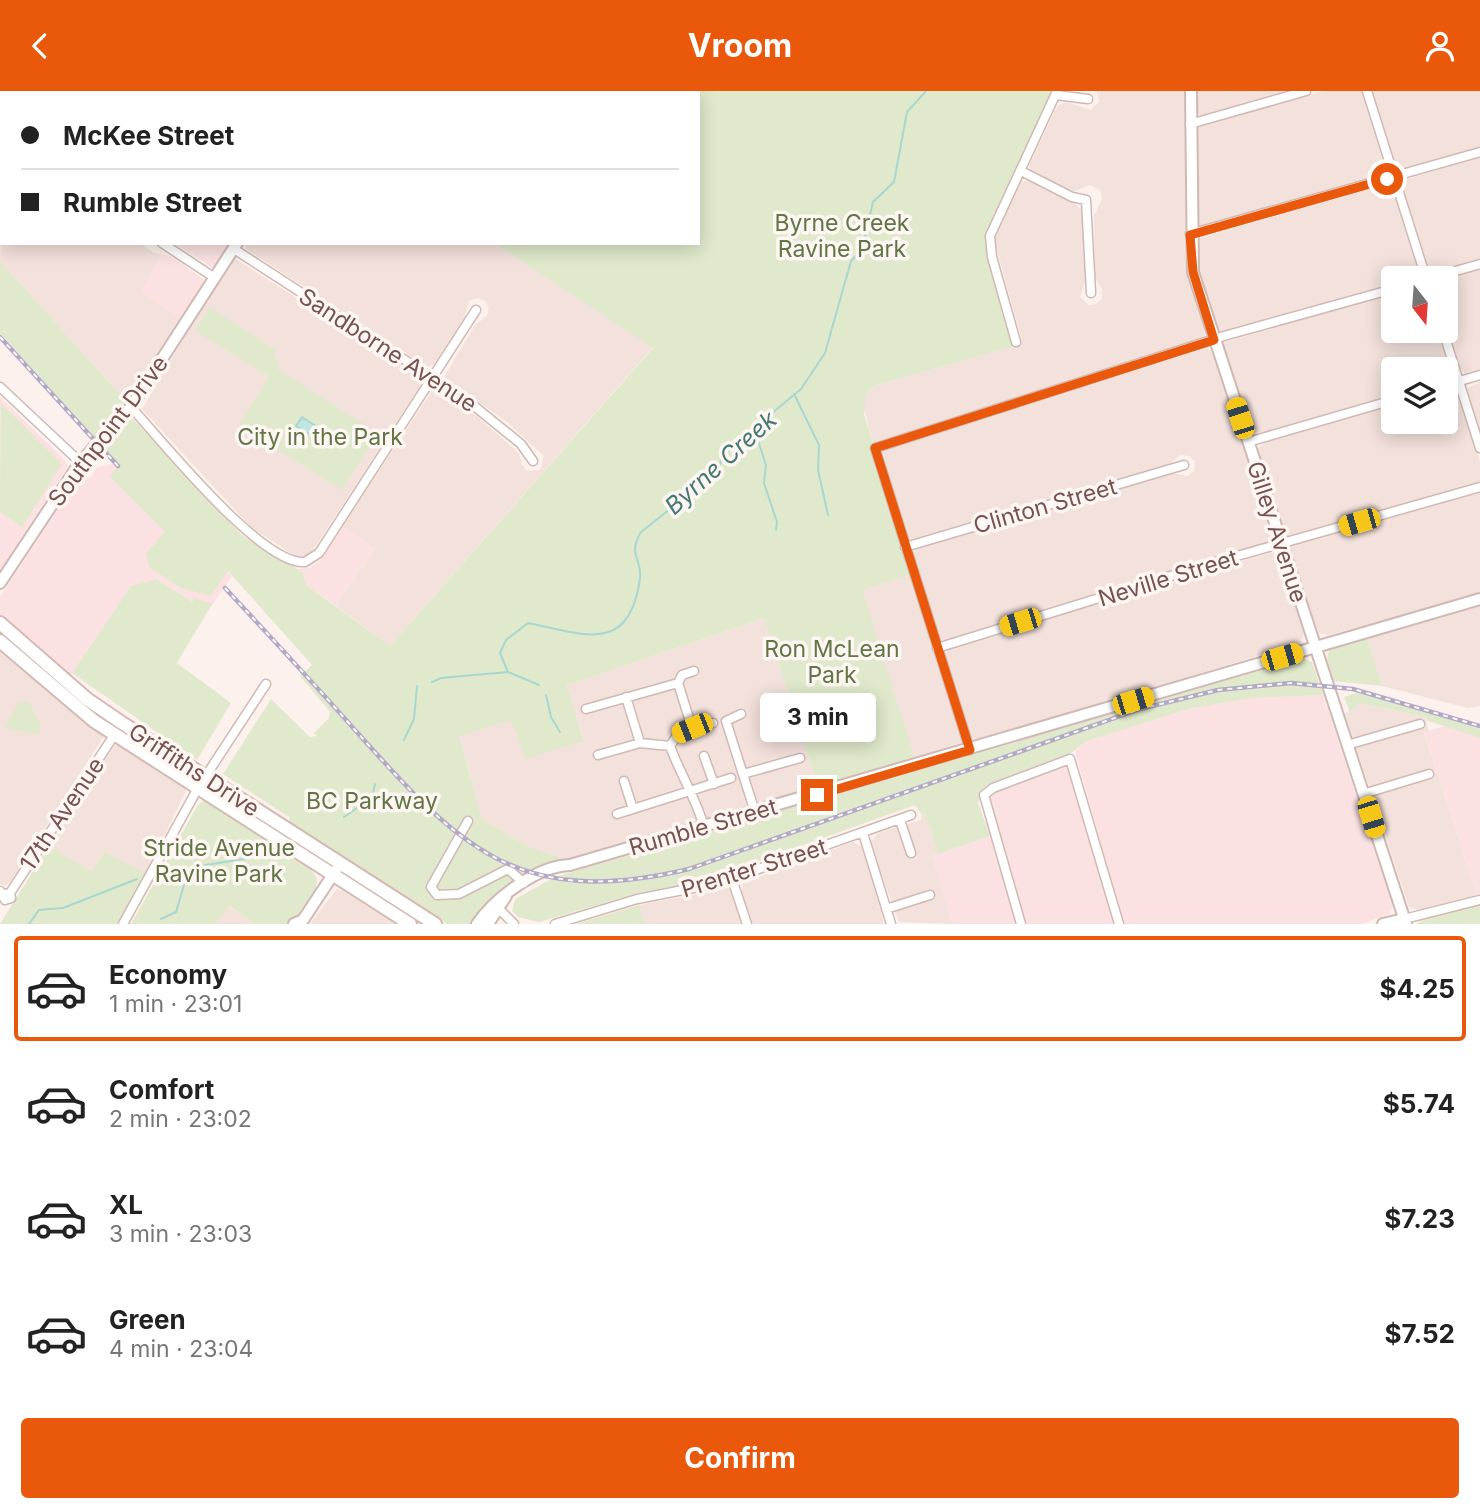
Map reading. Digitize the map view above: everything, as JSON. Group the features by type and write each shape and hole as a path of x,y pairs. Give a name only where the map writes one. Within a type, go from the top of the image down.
{"main road":[{"name":"Griffiths Drive","path":"0,624 87,699 201,783 410,924"},
{"name":"Griffiths Drive","path":"0,641 70,702 115,734 341,863 435,924"}],"street":[{"name":"Gilley Avenue","path":"1191,91 1190,235 1193,272 1405,922"},
{"path":"1191,124 1306,91"},
{"path":"1367,91 1424,266"},
{"path":"1016,342 989,243 994,224 1057,93 1088,99"},
{"path":"1190,235 1480,152"},
{"path":"1021,171 1072,197 1086,200 1091,293"},
{"path":"165,245 215,278"},
{"name":"Southpoint Drive","path":"0,583 81,463 131,407 235,246"},
{"name":"Sandborne Avenue","path":"235,246 489,417 521,443 533,461"},
{"path":"1458,270 1480,264"},
{"path":"970,750 875,448 1214,340 1381,292"},
{"path":"131,407 240,527 289,559 302,563 319,553 476,310"},
{"path":"1447,343 1480,448"},
{"path":"1459,381 1480,375"},
{"path":"0,387 81,463"},
{"path":"1248,442 1381,403"},
{"name":"Clinton Street","path":"905,547 1184,465"},
{"name":"Neville Street","path":"937,647 1480,487"},
{"name":"Rumble Street","path":"477,924 494,903 524,883 559,866 970,750 1480,599"},
{"path":"692,728 678,683 682,675 694,671"},
{"path":"586,709 678,683"},
{"path":"123,924 201,783 266,684"},
{"path":"626,697 640,743"},
{"path":"741,714 726,721 755,811"},
{"path":"670,746 678,734 713,723"},
{"path":"1348,745 1420,724"},
{"name":"17th Avenue","path":"0,908 5,894 115,734"},
{"path":"598,755 640,743 670,746"},
{"path":"670,746 681,778 691,791 704,827"},
{"path":"704,756 714,784"},
{"path":"743,774 800,758"},
{"path":"1021,924 988,815 985,793 1070,759 1119,924"},
{"path":"1363,794 1429,775"},
{"path":"617,814 731,778"},
{"path":"624,781 634,809"},
{"name":"Prenter Street","path":"555,924 637,899 732,879 911,815"},
{"path":"900,820 911,853"},
{"path":"468,821 431,887 438,895 459,894 508,869 524,883"},
{"path":"863,833 891,924"},
{"path":"300,923 341,863"},
{"path":"732,879 747,924"},
{"path":"886,909 930,895"},
{"name":"Rumble Street","path":"488,924 506,896"},
{"path":"1384,924 1405,922 1480,900"},
{"path":"499,909 514,924"}],"shaded area":[{"path":"1097,91 1187,91 1187,259 1206,326 1204,339 873,443 863,406 865,396 873,386 1017,345 1016,342 1022,340 994,240 999,223 1021,181 1028,181 1074,203 1082,210 1086,279 1080,297 1089,305 1096,304 1102,298 1102,289 1095,278 1094,216 1102,199 1101,191 1090,185 1072,192 1033,172 1029,166 1057,106 1066,102 1090,110 1099,102"},
{"path":"1196,91 1290,91 1202,116 1196,112"},
{"path":"1323,91 1364,91 1387,163 1386,174 1203,227 1197,225 1197,128"},
{"path":"1371,91 1480,91 1480,147 1399,170 1395,167"},
{"path":"1480,157 1480,261 1458,267 1426,266 1401,181"},
{"path":"1387,184 1394,188 1418,266 1381,266 1381,289 1234,331 1219,332 1198,272 1197,239"},
{"path":"1,245 143,245 154,253 162,254 141,292 181,319 127,402 0,261"},
{"path":"177,245 228,245 222,260 213,268"},
{"path":"245,245 497,245 653,347 390,646 336,606 375,549 342,527 432,391 439,390 479,418 519,453 522,465 527,471 540,470 544,456 507,422 444,377 475,325 487,316 489,308 485,301 477,298 469,301 464,319 434,365 427,367 246,249"},
{"path":"162,254 173,257 204,280 181,319 140,292"},
{"path":"234,258 421,378 421,385 313,550 304,557 295,556 250,526 142,409 218,280"},
{"path":"1480,267 1480,369 1465,373 1458,365 1458,357 1455,357 1450,343 1458,343 1458,273"},
{"path":"1381,297 1381,343 1443,343 1447,357 1381,357 1381,400 1273,431 1251,433 1223,343"},
{"path":"1207,348 1216,356 1271,528 1269,542 944,641 939,637 913,556 916,548 1157,476 1171,473 1188,476 1194,471 1195,462 1189,456 1180,455 1169,465 912,539 907,536 882,449"},
{"path":"1480,382 1480,436 1467,389"},
{"path":"1458,395 1480,461 1480,482 1290,537 1282,534 1256,452 1269,440 1381,407 1381,434 1458,434"},
{"path":"0,397 68,466 0,570"},
{"path":"118,463 232,576 208,611 156,579 131,586 70,676 31,639 0,617 0,597 77,480 91,477 97,467"},
{"path":"1480,492 1480,594 1328,635 1319,633 1299,585 1289,551 1291,547"},
{"path":"342,527 375,549 336,606 306,585 296,569 309,568 318,563"},
{"path":"1272,552 1279,556 1304,635 1300,643 978,740 971,737 945,655 948,649"},
{"path":"910,575 962,742 915,759 861,590"},
{"path":"1480,606 1480,706 1468,708 1382,686 1367,638"},
{"path":"764,618 818,787 567,860 525,845 482,819 459,735 512,718 584,740 567,685"},
{"path":"0,649 104,736 10,883 5,886 0,884"},
{"path":"1323,695 1393,906 1389,914 1361,924 1123,924 1075,751 1087,741 1192,708 1254,698"},
{"path":"1360,703 1425,717 1429,731 1424,733 1477,896 1418,910 1409,907 1345,714"},
{"path":"1446,726 1480,738 1480,896 1477,896 1424,732"},
{"path":"122,744 184,785 186,791 146,873 104,852 92,871 49,846 114,746"},
{"path":"1066,767 1070,769 1116,924 1026,924 1009,873 989,800 990,794"},
{"path":"925,813 938,854 932,856 953,924 899,922 870,843 878,833 921,820 921,814"},
{"path":"990,836 1016,924 953,924 932,856"},
{"path":"853,842 864,848 884,924 753,924 742,893 743,883"},
{"path":"728,888 734,895 741,924 645,924 639,905"},
{"path":"337,889 343,891 395,924 310,924"},
{"path":"228,906 255,924 215,924"}],"green space":[{"name":"Byrne Creek Ravine Park","path":"700,91 1052,91 986,235 988,258 1014,346 873,386 865,396 864,414 873,443 871,454 910,575 862,590 915,759 818,787 764,618 567,685 584,741 525,759 517,732 509,720 459,736 482,819 525,845 567,860 540,869 473,924 447,924 288,823 290,818 223,774 271,699 310,737 317,736 314,733 329,718 330,712 300,676 312,665 228,571 211,596 181,588 149,567 146,553 165,532 110,477 119,464 104,448 127,420 133,419 242,535 302,572 306,585 390,646 653,348 497,245 700,245"},
{"path":"0,261 127,402 114,420 94,437 0,333"},
{"name":"City in the Park","path":"210,307 276,350 274,357 280,363 276,368 378,433 342,490 239,425 269,376 195,331"},
{"path":"1,403 62,464 22,527 0,512"},
{"path":"156,579 193,602 193,597 212,604 177,663 231,703 197,760 72,673 131,586"},
{"path":"1367,638 1382,686 1334,681 1327,659 1329,650"},
{"path":"1303,658 1312,662 1323,695 1254,698 1192,708 1087,741 1064,758 983,789 978,803 990,836 938,854 925,813 921,814 915,805 701,882 641,892 539,922 518,917 512,911 515,899 555,877"},
{"path":"1356,693 1401,703 1480,729 1480,738 1428,721 1425,717 1360,703 1350,712 1344,697"},
{"path":"28,701 40,723 39,735 4,727 18,704"},
{"name":"Stride Avenue Ravine Park","path":"203,801 235,816 314,874 317,883 315,889 291,924 255,924 229,906 215,924 131,924 198,805"},
{"name":"Stride Avenue Ravine Park","path":"49,846 92,871 104,852 146,873 134,900 117,924 0,924"},
{"path":"639,905 645,924 576,924"},
{"path":"1480,906 1480,924 1417,924 1422,920"}],"water":[{"path":"302,417 333,437 328,446 296,426"}],"waterway":[{"name":"Byrne Creek","path":"432,682 441,678 508,672 500,653 506,640 528,623 567,632 601,634 615,629 626,619 635,603 640,578 635,546 641,532 718,471 723,454 756,434 771,414 801,389 825,353 851,261 862,249 873,202 894,182 907,112 926,91"},
{"path":"794,394 819,445 818,470 828,515"},
{"path":"756,434 766,465 764,483 777,522 776,530"},
{"path":"508,672 539,685"},
{"name":"Byrne Creek","path":"404,740 414,719 417,686"},
{"path":"546,695 551,717 560,732"},
{"name":"Byrne Creek","path":"344,817 372,798 375,784"},
{"name":"Byrne Creek","path":"161,919 176,912 186,878 194,867 255,857"},
{"name":"Byrne Creek","path":"29,924 39,910 63,908 137,879"}],"railway":[{"path":"0,337 118,466"},
{"path":"225,588 386,764 457,833 493,857 532,873 577,881 628,880 689,869 1140,709 1218,690 1291,683 1353,689 1480,726"}],"route":[{"path":"817,795 970,750 875,448 880,444 1017,404 1069,384 1214,340 1193,272 1190,235 1387,179"}],"park label":[{"name":"Ron McLean Park","path":"832,662"},
{"name":"BC Parkway","path":"372,801"}]}
